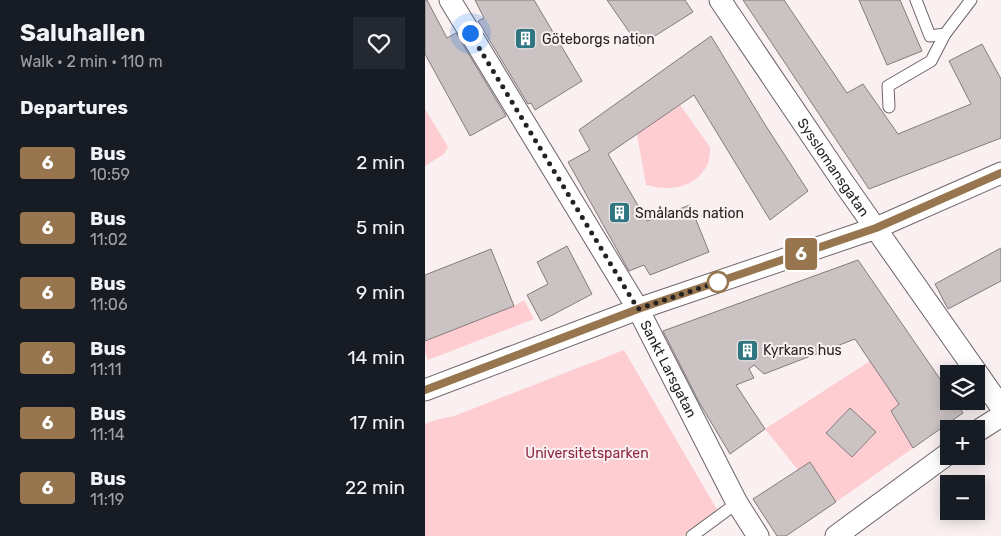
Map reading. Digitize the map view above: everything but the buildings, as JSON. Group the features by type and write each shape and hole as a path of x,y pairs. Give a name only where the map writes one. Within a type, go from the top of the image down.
{"street":[{"name":"Sankt Larsgatan","path":"450,0 638,309 737,503 758,536"},
{"name":"Sysslomansgatan","path":"720,0 1001,407"},
{"path":"425,390 638,309 876,228 1001,173"},
{"path":"985,426 1001,416"},
{"path":"836,536 940,460"}],"lane":[{"path":"917,0 930,36 945,34"},
{"path":"889,107 888,86 931,61 945,34 971,0"},
{"path":"692,536 737,503"}],"green space":[{"path":"680,105 710,147 708,163 697,178 682,186 664,188 646,185 637,134"},
{"path":"425,109 448,147 444,154 425,166"},
{"path":"524,300 534,319 428,360 425,353 425,341 514,306"},
{"name":"Universitetsparken","path":"624,350 719,513 683,536 425,536 425,424 454,416"},
{"path":"870,361 899,404 891,411 913,448 836,502 810,462 798,470 765,429","holes":["850,408 875,432 852,457 826,433"]}],"bus line":[{"name":"6","path":"425,390 638,309 876,228 1001,173"}],"place":[{"name":"Göteborgs nation","path":"526,39"},
{"name":"Smålands nation","path":"619,213"},
{"name":"Kyrkans hus","path":"747,350"}],"route":[{"path":"470,33 638,309 718,282"}]}
